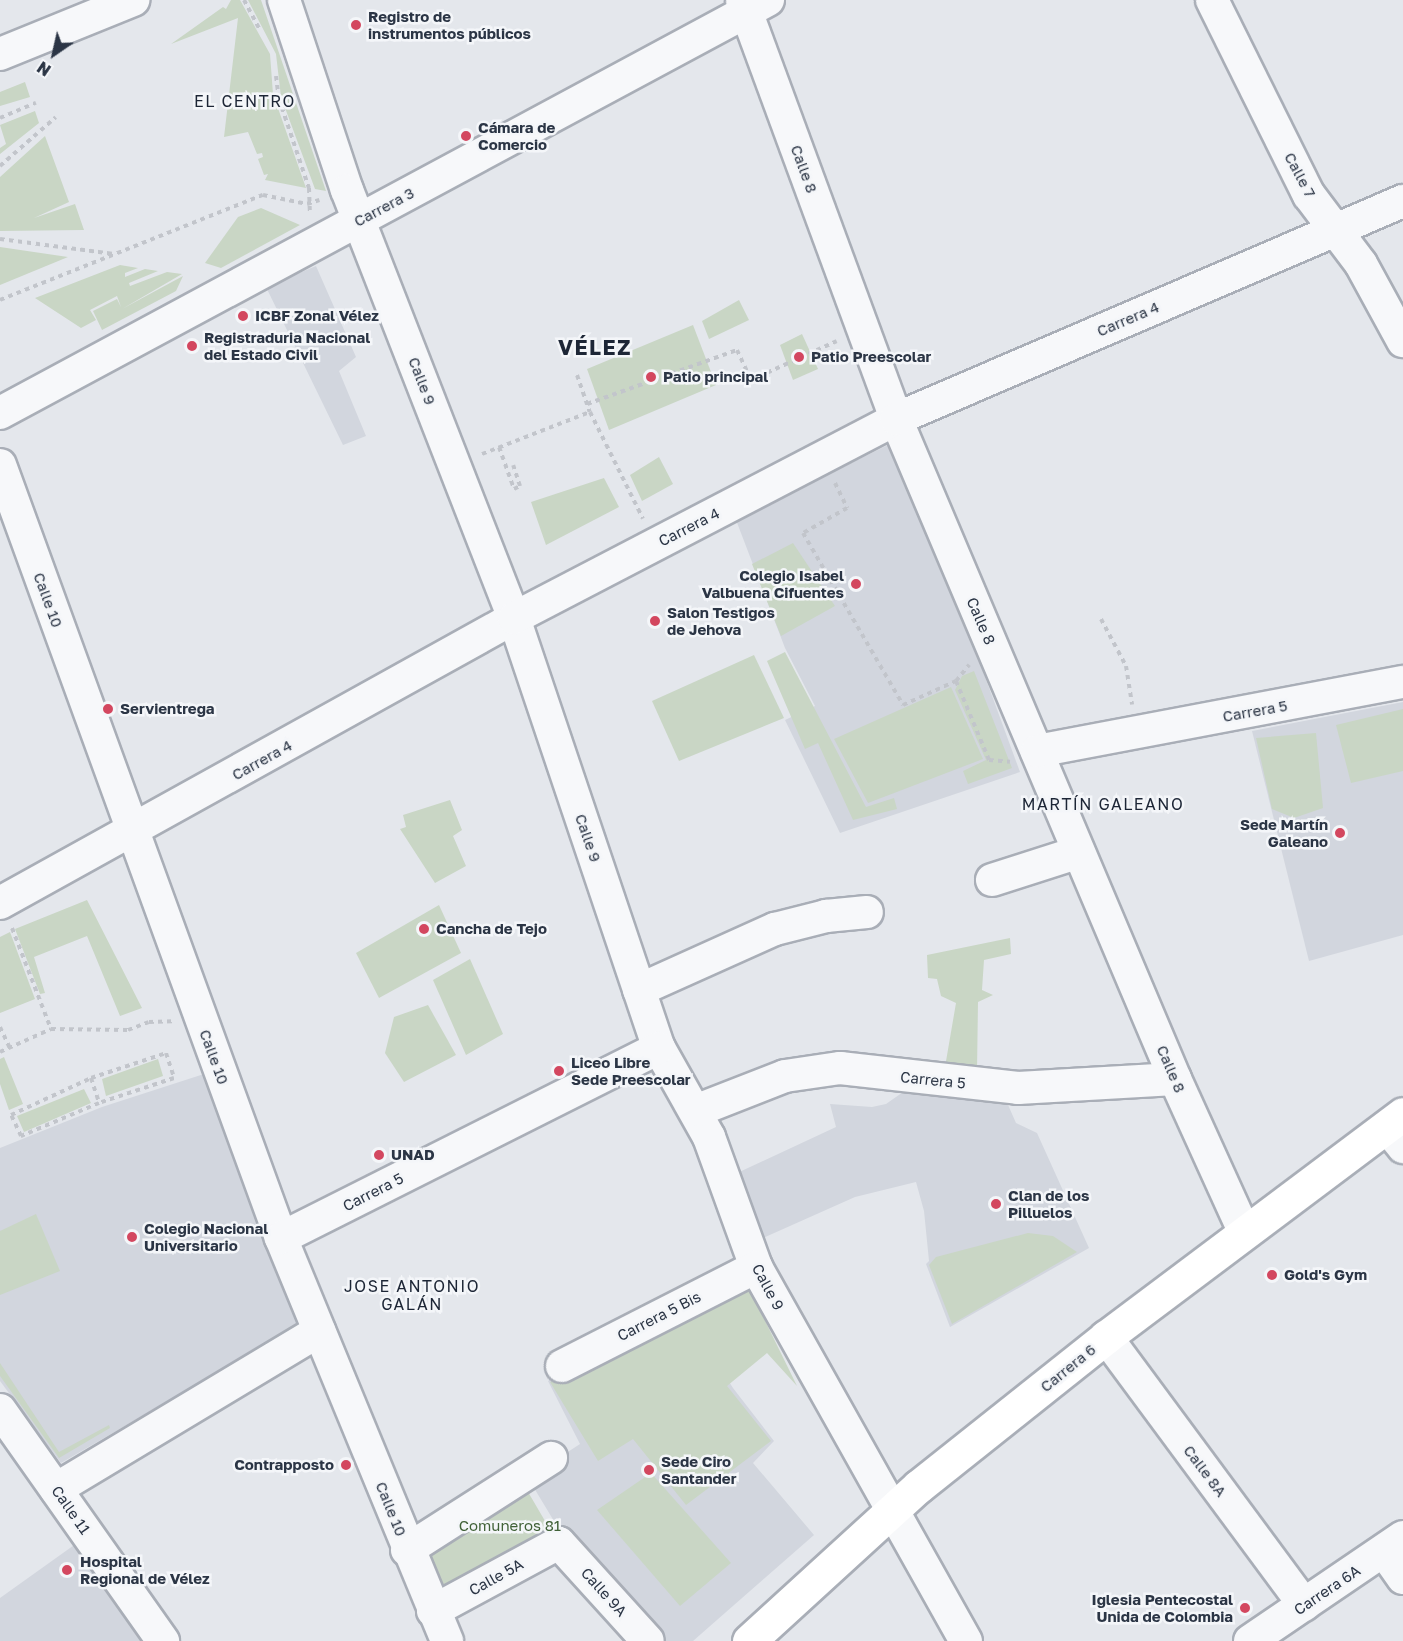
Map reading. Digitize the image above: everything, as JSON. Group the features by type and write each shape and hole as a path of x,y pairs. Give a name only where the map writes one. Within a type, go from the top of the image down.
{"main road":[{"name":"Carrera 6","path":"749,1641 892,1509 1106,1337 1245,1233 1398,1129"}],"street":[{"path":"0,54 133,0"},
{"name":"Calle 9","path":"284,0 360,220 514,618 659,1048 698,1110 756,1267 966,1641"},
{"name":"Calle 7","path":"1212,0 1309,195 1361,264 1403,341"},
{"name":"Carrera 3","path":"0,413 360,220 752,4"},
{"name":"Calle 8","path":"752,4 896,419 1027,757 1079,852 1175,1079 1245,1233"},
{"name":"Carrera 4","path":"2,902 132,833 514,618 896,419 1403,201"},
{"name":"Calle 10","path":"0,465 280,1238 407,1550 447,1641"},
{"name":"Carrera 5","path":"1027,757 1137,733 1403,682"},
{"path":"992,880 1079,852"},
{"path":"639,990 775,929 826,916 867,912"},
{"name":"Carrera 5","path":"280,1238 659,1048"},
{"name":"Carrera 5","path":"698,1110 785,1076 840,1068 1018,1088 1175,1079"},
{"name":"Carrera 5 Bis","path":"561,1366 756,1267"},
{"path":"56,1489 319,1331"},
{"name":"Calle 8A","path":"1106,1337 1304,1605"},
{"name":"Calle 11","path":"0,1410 163,1641"},
{"path":"407,1550 551,1458"},
{"name":"Calle 5A","path":"433,1611 559,1543"},
{"name":"Calle 9A","path":"559,1543 648,1641"},
{"path":"1393,1544 1403,1578"},
{"name":"Carrera 6A","path":"1250,1641 1393,1544"}],"path":[{"path":"244,0 264,36"},
{"path":"275,66 279,99 309,188 307,204 312,220"},
{"path":"0,118 36,104"},
{"path":"0,166 56,117"},
{"path":"0,300 263,195 307,204 323,199"},
{"path":"0,239 115,254"},
{"path":"587,404 737,350 752,380 840,340"},
{"path":"577,375 590,412 645,523"},
{"path":"473,458 590,412"},
{"path":"499,447 514,489 520,486 513,465"},
{"path":"827,485 834,480 847,508 803,533 903,705 956,681 969,664 980,661"},
{"path":"1101,619 1126,666 1137,733"},
{"path":"956,681 989,760 1027,757"},
{"path":"2,902 51,1029"},
{"path":"0,1052 51,1029 128,1030 149,1022"},
{"path":"0,1027 9,1048"},
{"path":"166,1053 174,1078 99,1103 21,1136 11,1115 91,1078 166,1053"},
{"path":"91,1078 99,1103"}],"shaded area":[{"path":"316,266 356,357 339,371 366,436 343,445 266,287"},
{"name":"Colegio Isabel Valbuena Cifuentes","path":"898,440 1020,772 840,833 785,720 815,706 785,648 736,520"},
{"name":"Sede Martín Galeano","path":"1403,702 1403,935 1309,961 1252,731"},
{"name":"Colegio Nacional Universitario","path":"204,1074 298,1325 61,1463 0,1381 0,1148 102,1107"},
{"name":"Clan de los Pilluelos","path":"906,1090 1005,1098 1016,1123 1037,1133 1089,1248 950,1327 926,1264 929,1261 924,1211 916,1182 855,1197 763,1238 735,1174 836,1127 830,1104 872,1107 886,1104"},
{"name":"Sede Ciro Santander","path":"685,1313 733,1388 774,1441 753,1463 814,1535 693,1641 654,1641 566,1541 528,1478 580,1444 548,1381"},
{"name":"Hospital Regional de Vélez","path":"77,1543 144,1641 0,1641 0,1598"}],"green space":[{"path":"231,0 240,0 270,54 273,94 306,188 265,180 268,174 264,175 258,159 263,157 262,153 257,154 248,132 224,137 238,18 171,44 223,7 226,9"},
{"path":"248,0 261,0 326,191 315,189 281,97 276,54"},
{"path":"25,82 30,97 0,106 0,92"},
{"path":"35,111 39,123 0,154 0,148 6,144 0,125"},
{"path":"45,136 69,202 34,218 75,204 84,230 0,231 0,177"},
{"path":"261,208 300,225 221,268 205,263 238,217"},
{"path":"0,247 68,257 0,285"},
{"path":"120,265 138,268 125,273 125,277 145,269 158,271 129,283 130,286 167,272 182,274 122,309 183,276 176,291 102,330 93,311 117,299 121,307 117,296 90,310 96,320 81,328 35,298"},
{"path":"739,300 749,320 709,339 702,321"},
{"name":"Patio principal","path":"693,325 716,385 609,430 587,369"},
{"name":"Patio Preescolar","path":"802,334 818,369 793,380 780,345"},
{"path":"659,457 673,484 642,501 630,475"},
{"path":"604,478 619,507 546,545 531,502"},
{"path":"793,543 835,606 781,636 752,564"},
{"path":"785,652 866,807 894,798 897,809 853,820 818,743 805,749 767,661"},
{"path":"754,655 784,718 679,761 652,701"},
{"path":"974,671 1012,768 968,784 963,771 986,760 955,690 962,676"},
{"path":"951,687 983,759 868,803 834,739"},
{"path":"1403,709 1403,771 1351,783 1336,725"},
{"path":"1316,733 1323,808 1294,818 1272,809 1256,738"},
{"path":"450,800 462,830 453,836 466,866 435,883 400,829 406,827 403,815"},
{"path":"87,900 142,1008 120,1016 87,936 34,957 45,993 40,994 15,929"},
{"name":"Cancha de Tejo","path":"439,905 461,953 379,998 356,953"},
{"path":"10,932 35,999 0,1013 0,937"},
{"path":"1010,938 1011,954 984,960 982,990 993,995 978,1002 977,1071 945,1067 956,1003 941,996 937,979 928,978 927,955"},
{"path":"470,959 503,1034 466,1055 433,980"},
{"path":"428,1005 456,1055 404,1082 385,1053 394,1017"},
{"path":"4,1057 23,1104 9,1110 0,1084 0,1059"},
{"path":"158,1059 163,1076 106,1096 102,1079"},
{"path":"84,1089 91,1103 24,1132 17,1116"},
{"path":"36,1214 60,1271 0,1295 0,1231"},
{"path":"1028,1233 1053,1236 1077,1252 952,1324 929,1265 936,1257"},
{"path":"738,1291 751,1292 797,1386 767,1353 727,1386 771,1441 686,1505 633,1439 598,1461 550,1382"},
{"path":"0,1363 59,1452 109,1425 110,1428 59,1458 0,1376"},
{"path":"651,1473 731,1563 680,1606 597,1510"},
{"name":"Comuneros 81","path":"521,1480 555,1538 442,1602 417,1546"}],"place":[{"name":"Registro de instrumentos públicos","path":"356,25"},
{"name":"Cámara de Comercio","path":"466,136"},
{"name":"ICBF Zonal Vélez","path":"243,316"},
{"name":"Registraduria Nacional del Estado Civil","path":"192,346"},
{"name":"Patio Preescolar","path":"799,357"},
{"name":"Patio principal","path":"651,377"},
{"name":"Colegio Isabel Valbuena Cifuentes","path":"856,584"},
{"name":"Salon Testigos de Jehova","path":"655,621"},
{"name":"Servientrega","path":"108,709"},
{"name":"Sede Martín Galeano","path":"1340,833"},
{"name":"Cancha de Tejo","path":"424,929"},
{"name":"Liceo Libre Sede Preescolar","path":"559,1071"},
{"name":"UNAD","path":"379,1155"},
{"name":"Clan de los Pilluelos","path":"996,1204"},
{"name":"Colegio Nacional Universitario","path":"132,1237"},
{"name":"Gold's Gym","path":"1272,1275"},
{"name":"Contrapposto","path":"346,1465"},
{"name":"Sede Ciro Santander","path":"649,1470"},
{"name":"Hospital Regional de Vélez","path":"67,1570"},
{"name":"Iglesia Pentecostal Unida de Colombia","path":"1245,1608"}],"district":[{"name":"EL CENTRO","path":"245,101"},
{"name":"VÉLEZ","path":"595,347"},
{"name":"MARTÍN GALEANO","path":"1103,804"},
{"name":"JOSE ANTONIO GALÁN","path":"412,1295"}]}
